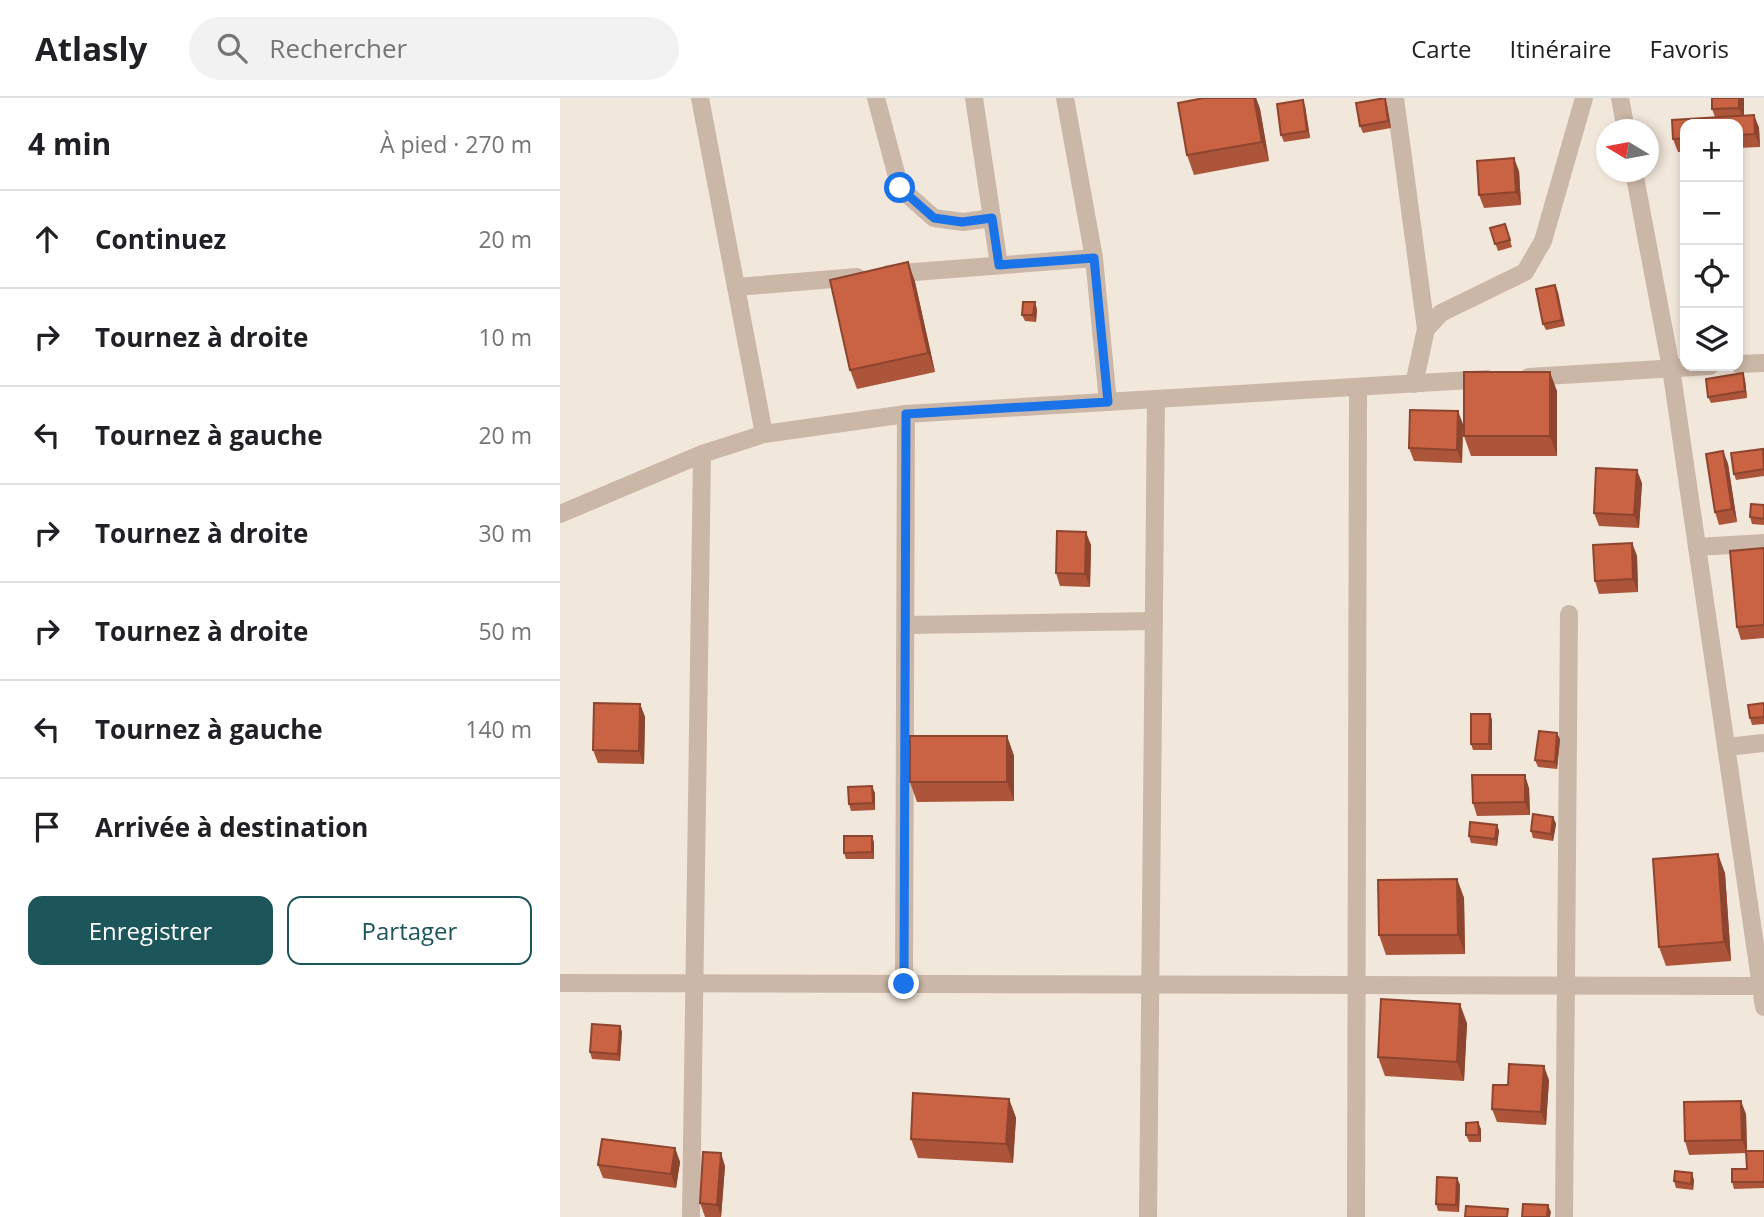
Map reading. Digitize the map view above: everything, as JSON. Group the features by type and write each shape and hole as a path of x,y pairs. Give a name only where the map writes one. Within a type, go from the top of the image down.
{"street":[{"path":"699,98 764,434"},
{"path":"876,98 900,188 934,218 962,222 992,218"},
{"path":"974,98 999,265"},
{"path":"1065,98 1094,258 1108,402"},
{"path":"1395,98 1426,329 1414,384"},
{"path":"1426,329 1441,313 1525,272 1543,241 1584,98"},
{"path":"1620,98 1624,119"},
{"path":"1636,182 1671,368 1726,747 1759,942 1764,1007"},
{"path":"736,287 1094,258"},
{"path":"1743,364 1764,362"},
{"path":"560,514 702,454 764,434 906,414 1680,368"},
{"path":"1356,1217 1358,387"},
{"path":"1148,1217 1156,399"},
{"path":"904,984 906,414"},
{"path":"691,1217 702,454"},
{"path":"1697,547 1764,543"},
{"path":"1564,1217 1569,614"},
{"path":"906,625 1154,621"},
{"path":"1726,747 1764,743"},
{"path":"560,983 1761,986"}],"building":[{"path":"1204,98 1254,98 1262,142 1187,155 1178,103"},
{"path":"1385,98 1388,121 1360,126 1356,103"},
{"path":"1712,98 1739,98 1739,108 1712,109"},
{"path":"1303,100 1307,131 1281,135 1277,104"},
{"path":"1754,115 1755,134 1743,135 1743,119 1688,119"},
{"path":"1672,120 1680,120 1680,138 1673,139"},
{"path":"1514,158 1516,192 1479,195 1477,161"},
{"path":"1505,224 1510,240 1495,244 1490,228"},
{"path":"908,262 928,353 850,370 830,280"},
{"path":"1555,285 1562,320 1543,324 1536,289"},
{"path":"1023,302 1035,302 1033,315 1022,315"},
{"path":"1464,372 1550,372 1550,436 1464,436"},
{"path":"1743,373 1745,391 1708,397 1706,379"},
{"path":"1410,410 1458,411 1457,450 1409,448"},
{"path":"1763,449 1764,469 1734,474 1731,453"},
{"path":"1723,451 1732,509 1715,512 1706,454"},
{"path":"1596,468 1637,470 1634,515 1594,513"},
{"path":"1751,504 1764,505 1764,519 1750,517"},
{"path":"1057,531 1086,532 1085,574 1056,573"},
{"path":"1632,543 1633,579 1595,581 1593,545"},
{"path":"1764,548 1764,625 1737,627 1730,551"},
{"path":"594,703 640,704 639,751 593,750"},
{"path":"1764,703 1764,717 1750,718 1748,705"},
{"path":"1471,714 1490,714 1489,744 1471,744"},
{"path":"1539,731 1557,733 1555,762 1535,760"},
{"path":"910,736 1007,736 1007,782 910,782"},
{"path":"1472,775 1525,775 1525,802 1473,803"},
{"path":"872,786 873,803 849,804 848,787"},
{"path":"1533,814 1553,817 1551,834 1531,831"},
{"path":"1470,822 1497,825 1495,839 1469,836"},
{"path":"844,836 872,836 872,852 844,853"},
{"path":"1718,854 1724,942 1659,947 1653,859"},
{"path":"1457,879 1458,935 1379,935 1378,880"},
{"path":"1381,999 1460,1004 1457,1062 1378,1057"},
{"path":"592,1024 620,1026 618,1054 590,1052"},
{"path":"1509,1064 1544,1066 1541,1112 1492,1109 1493,1085 1508,1085"},
{"path":"913,1093 1009,1099 1006,1144 911,1139"},
{"path":"1741,1101 1742,1140 1685,1141 1684,1102"},
{"path":"1478,1122 1479,1135 1466,1135 1466,1123"},
{"path":"602,1139 675,1148 671,1174 598,1165"},
{"path":"1746,1151 1764,1151 1764,1182 1732,1182 1732,1169 1747,1169"},
{"path":"703,1152 721,1153 717,1205 700,1203"},
{"path":"1675,1171 1692,1173 1691,1184 1674,1181"},
{"path":"1437,1177 1457,1178 1456,1205 1436,1204"},
{"path":"1523,1204 1548,1205 1547,1217 1522,1217"},
{"path":"1466,1206 1508,1209 1507,1217 1465,1217"}],"route":[{"path":"900,188 934,218 962,222 992,218 999,265 1094,258 1108,402 906,414 904,984"}]}
